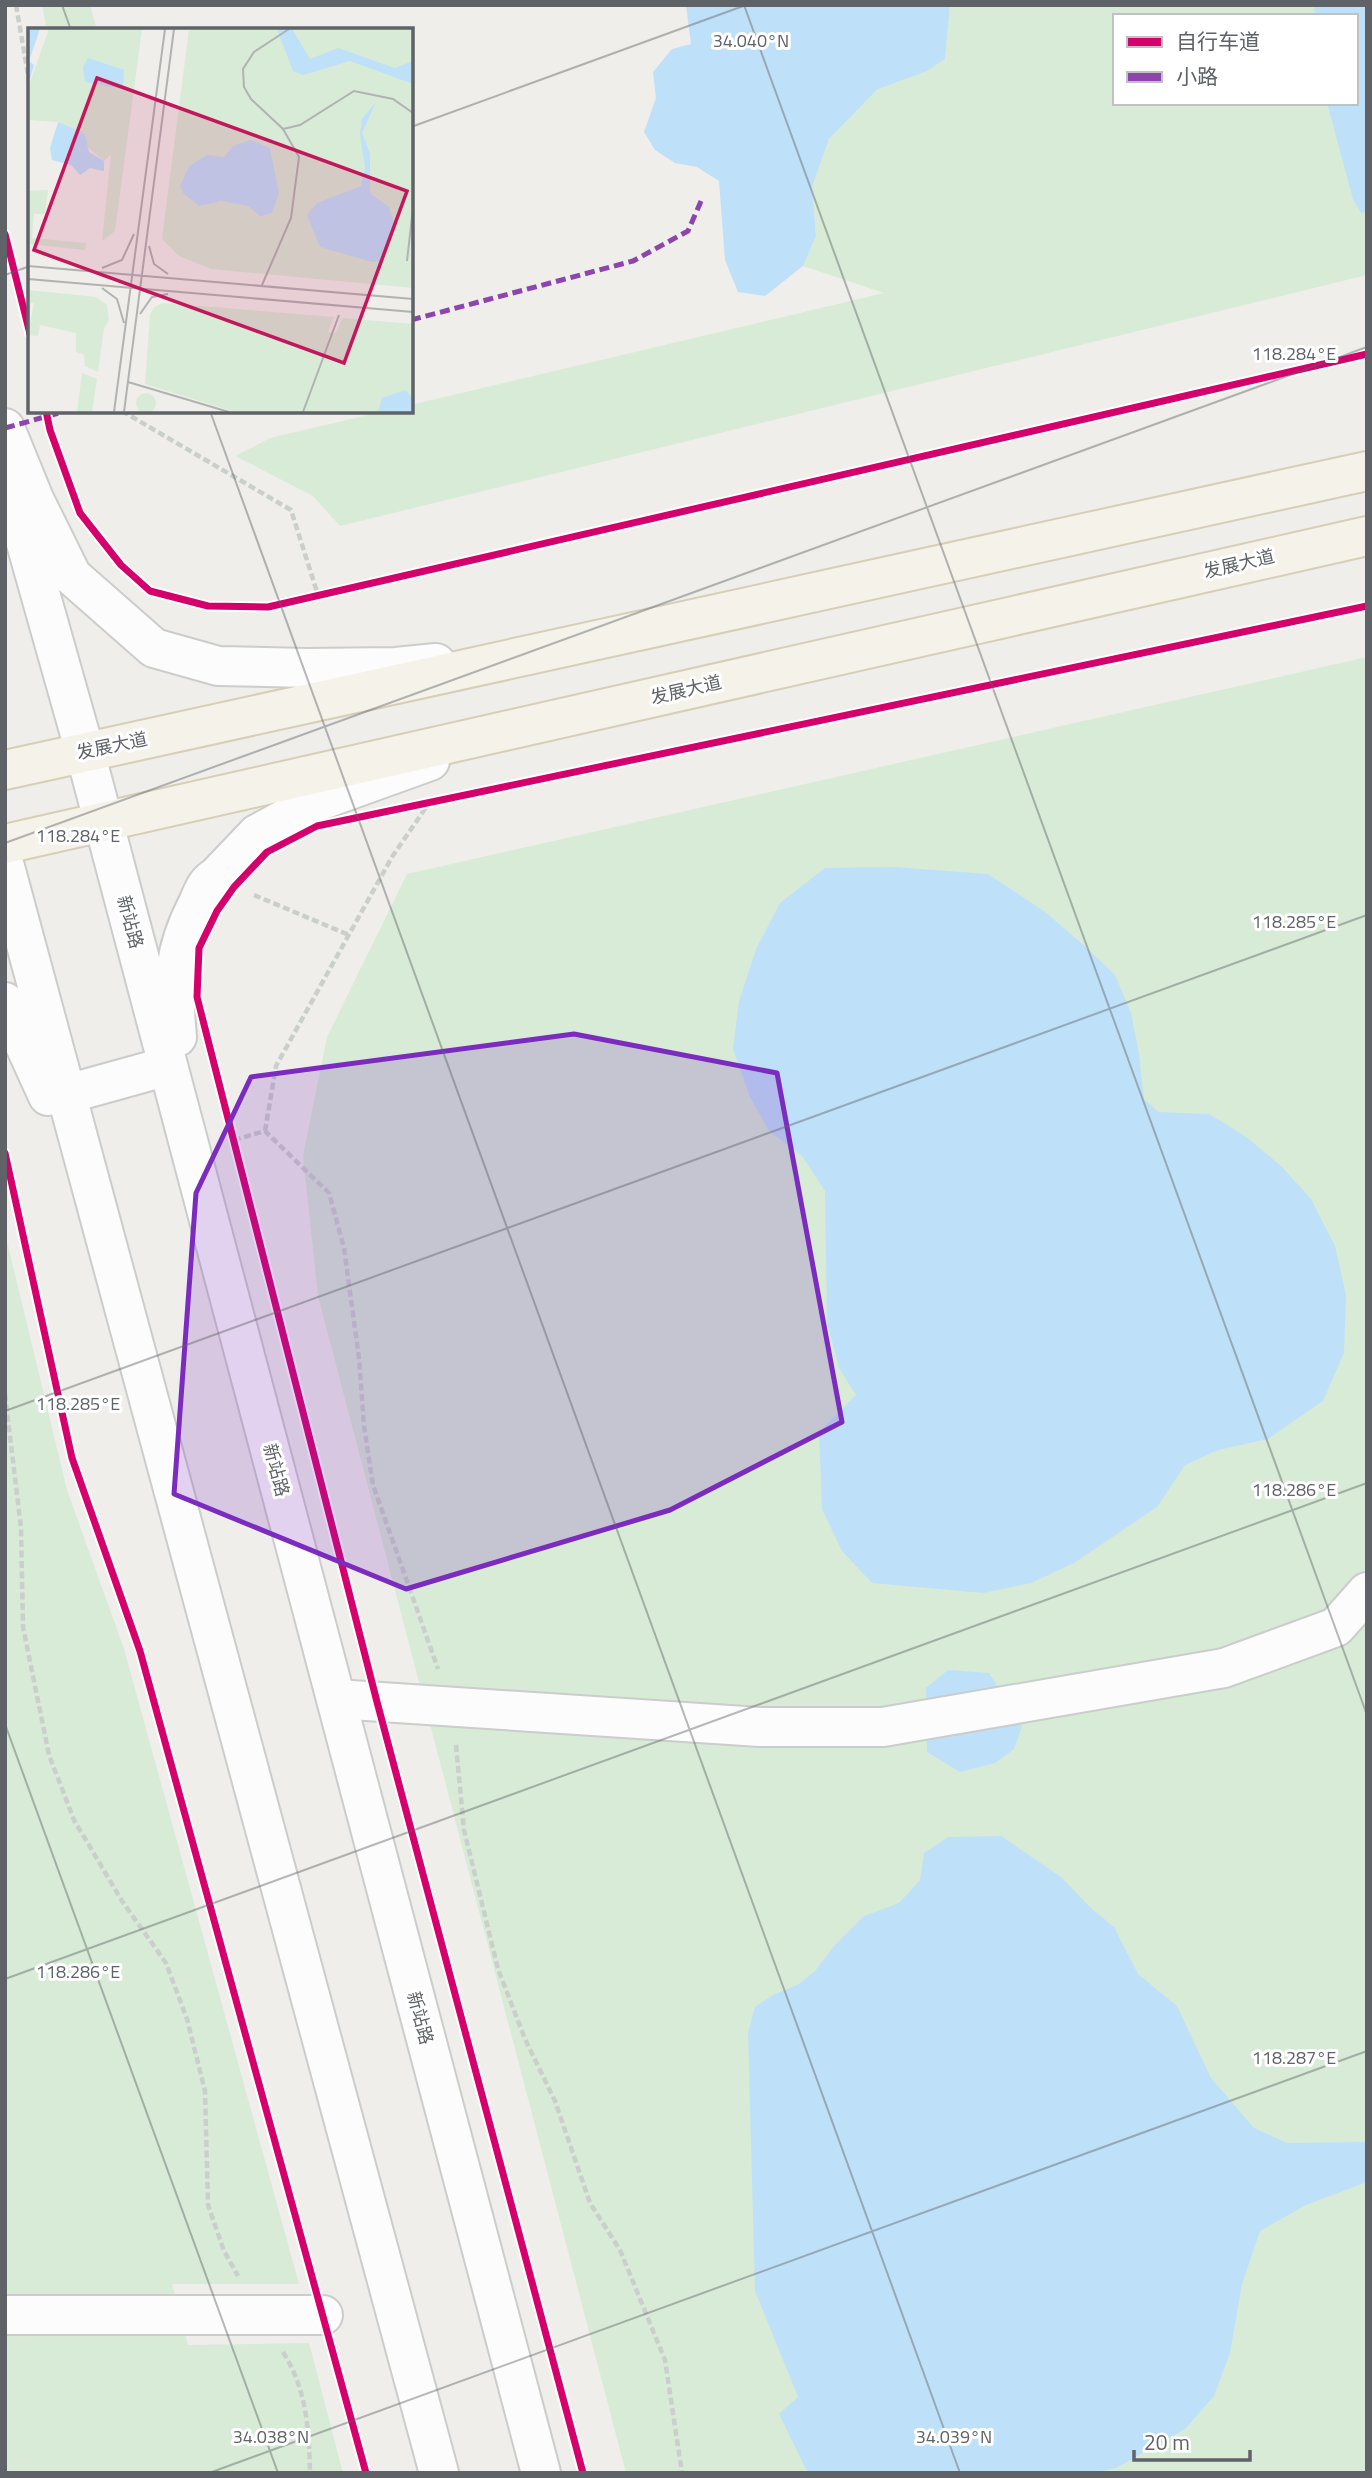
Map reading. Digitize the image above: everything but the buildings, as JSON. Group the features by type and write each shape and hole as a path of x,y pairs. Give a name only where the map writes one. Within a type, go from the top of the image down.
{"main road":[{"name":"发展大道","path":"5,769 1367,471"},
{"name":"发展大道","path":"5,844 1367,536"}],"street":[{"path":"5,428 34,499 72,576 154,648 218,666 308,668 396,667 528,655"},
{"name":"新站路","path":"5,469 104,821 541,2473"},
{"path":"203,1195 176,1035 174,968 187,925 209,881 257,834 316,802 543,722"},
{"path":"5,867 439,2473"},
{"path":"5,1002 95,1201"},
{"path":"67,1094 168,1066"},
{"path":"336,1699 760,1727 883,1727 1224,1668 1336,1627 1367,1592"},
{"path":"5,2315 323,2315"}],"path":[{"path":"16,5 28,74"},
{"path":"26,318 28,326"},
{"path":"125,413 291,510 318,596"},
{"path":"306,598 331,592"},
{"path":"417,805 443,799"},
{"path":"265,1131 276,1066 392,857 429,802"},
{"path":"246,892 349,934"},
{"path":"230,1127 237,1154"},
{"path":"234,1140 265,1131"},
{"path":"265,1131 330,1193 344,1248 373,1485 452,1707 464,1830 498,1969 524,2039 555,2101 590,2203 620,2250 665,2360 682,2473"},
{"path":"5,1394 21,1528 23,1627 49,1755 74,1820 122,1901 166,1964 187,2019 205,2091 208,2204 224,2251 259,2315 288,2360 299,2387 309,2423 310,2473"}],"highlighted area":[{"path":"574,1034 777,1073 842,1422 670,1510 406,1589 174,1494 196,1193 251,1077"}],"green space":[{"path":"42,5 90,5 96,28 47,28"},
{"path":"950,5 1367,5 1367,275 340,526 313,496 235,456 270,438 376,413 413,413 413,405 884,293 803,266 816,236 812,187 829,139 878,89 945,59"},
{"path":"1367,657 1367,2473 626,2473 318,1296 303,1156 327,1037 407,874"},
{"path":"5,1233 67,1490 124,1649 299,2284 172,2284 188,2345 309,2343 343,2473 5,2473"}],"water":[{"path":"686,5 950,5 945,59 927,71 878,89 829,139 812,187 816,236 803,266 765,296 738,292 725,260 719,181 697,167 675,163 655,150 644,132 656,98 653,72 672,49 691,44"},
{"path":"1314,5 1367,5 1367,211 1361,213 1353,199 1328,105 1358,105 1358,14 1315,14"},
{"path":"894,867 988,874 1044,911 1087,948 1115,975 1131,1013 1144,1099 1158,1112 1209,1114 1245,1136 1281,1166 1311,1199 1335,1246 1346,1295 1344,1353 1323,1401 1268,1439 1218,1450 1185,1465 1157,1507 1074,1563 1031,1583 983,1593 872,1583 842,1551 822,1509 819,1432 856,1395 839,1368 827,1322 825,1191 802,1156 769,1131 750,1097 733,1049 739,1001 756,949 780,903 825,868"},
{"path":"948,1670 989,1673 1022,1726 1014,1749 995,1763 960,1772 927,1752 926,1688"},
{"path":"1001,1836 1061,1877 1114,1927 1138,1974 1177,2006 1211,2078 1254,2128 1287,2143 1367,2142 1367,2182 1306,2205 1260,2231 1242,2284 1230,2353 1214,2396 1185,2429 1116,2468 1091,2473 808,2473 779,2414 798,2397 755,2291 748,2032 755,2007 773,1995 799,1984 815,1971 834,1946 864,1916 899,1903 920,1880 924,1853 948,1837"}],"marked path":[{"path":"413,319 633,261 688,231 702,199"},
{"path":"5,428 59,413"}],"cycle path":[{"path":"5,234 28,326"},
{"path":"46,413 80,513 121,565 150,591 208,606 268,607 1367,354"},
{"path":"583,2473 377,1702 197,997 199,948 217,911 234,887 267,852 317,826 1367,606"},
{"path":"5,1153 72,1458 140,1651 366,2473"}]}
